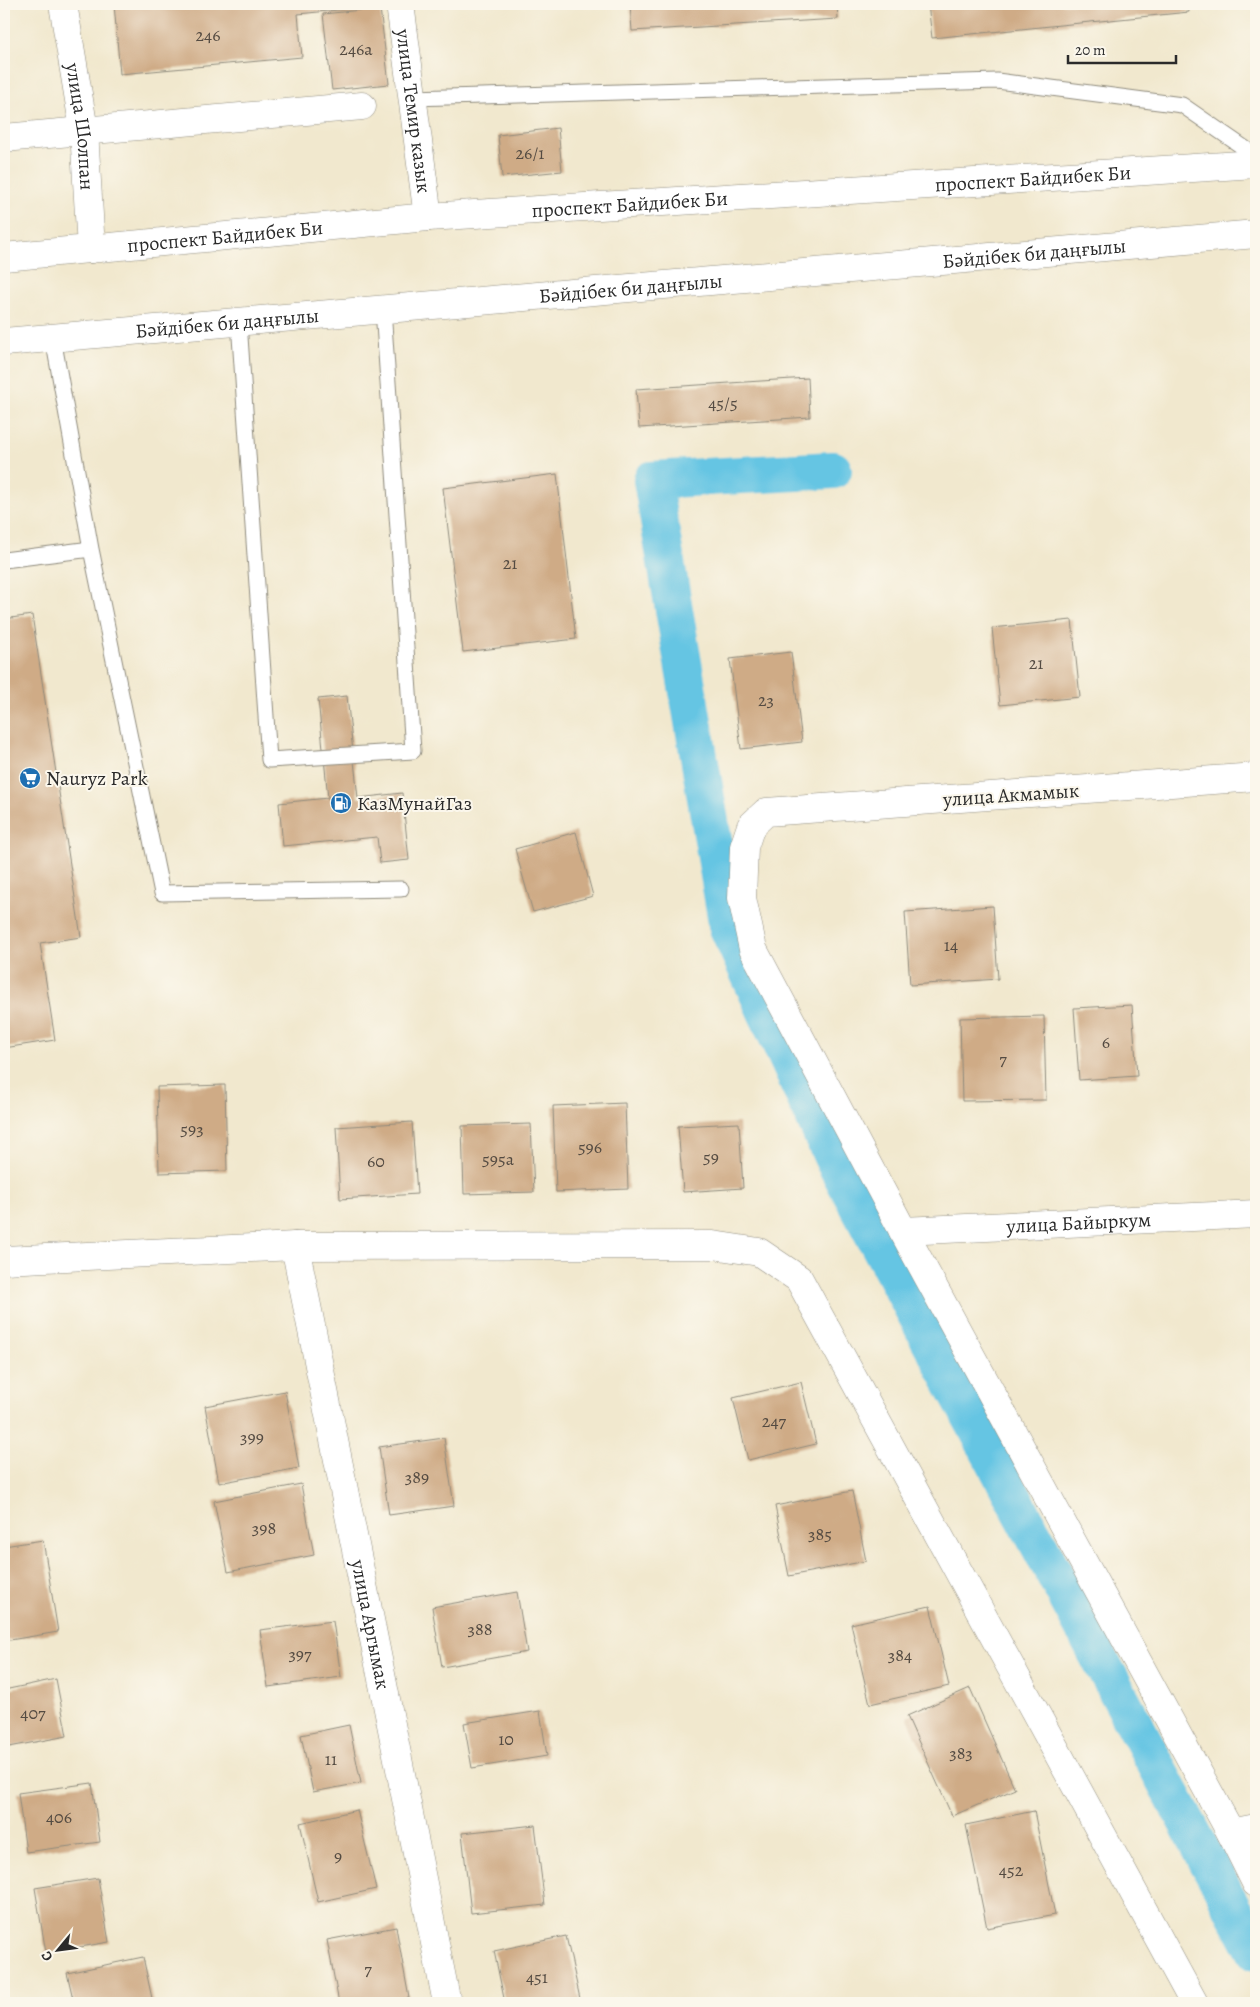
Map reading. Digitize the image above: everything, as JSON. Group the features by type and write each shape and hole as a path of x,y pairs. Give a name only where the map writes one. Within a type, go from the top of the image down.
{"street":[{"name":"улица Шолпан","path":"63,4 84,130 90,249"},
{"name":"улица Темир казык","path":"400,4 428,217"},
{"path":"4,138 362,106"},
{"name":"проспект Байдибек Би","path":"4,257 428,217 1256,164"},
{"name":"Бәйдібек би даңғылы","path":"4,342 1256,234"},
{"name":"улица Акмамык","path":"903,1231 753,949 742,898 744,847 751,826 766,812 1256,777"},
{"name":"улица Байыркум","path":"903,1231 1256,1214"},
{"path":"903,1231 1244,1830 1256,1882"},
{"path":"4,1260 295,1246 713,1246 759,1252 799,1279 1194,2003"},
{"name":"улица Аргымак","path":"295,1246 447,2003"}],"lane":[{"path":"412,98 997,81 1182,105 1256,156"},
{"path":"239,322 268,760 414,751 383,309"},
{"path":"53,338 91,549 162,893 401,889"},
{"path":"4,560 91,549"}],"building":[{"path":"114,4 357,4 358,8 298,14 302,57 120,74"},
{"path":"630,4 837,4 838,19 632,31"},
{"path":"928,4 1188,4 1189,12 932,38"},
{"path":"380,8 389,84 332,90 323,14"},
{"path":"558,128 562,171 502,177 498,135"},
{"path":"808,378 810,417 639,428 636,389"},
{"path":"557,474 576,639 463,652 443,488"},
{"name":"Nauryz Park","path":"32,615 81,937 40,943 55,1040 4,1048 4,619"},
{"path":"1072,620 1080,697 1000,705 992,628"},
{"path":"791,652 802,742 741,749 730,659"},
{"path":"347,696 358,798 402,793 409,860 380,863 377,837 283,846 279,803 328,798 318,699"},
{"path":"576,832 593,896 533,912 515,849"},
{"path":"993,906 998,979 910,985 905,912"},
{"path":"1132,1005 1137,1076 1079,1080 1074,1008"},
{"path":"1044,1016 1046,1100 962,1101 960,1018"},
{"path":"225,1085 227,1171 159,1173 157,1087"},
{"path":"625,1103 628,1189 556,1192 553,1106"},
{"path":"412,1122 417,1194 340,1199 336,1127"},
{"path":"739,1123 743,1188 683,1192 678,1126"},
{"path":"531,1124 534,1192 464,1194 462,1126"},
{"path":"801,1382 816,1444 748,1460 733,1398"},
{"path":"285,1391 299,1468 219,1483 205,1406"},
{"path":"444,1438 454,1506 389,1515 379,1447"},
{"path":"301,1484 314,1555 228,1572 214,1501"},
{"path":"852,1491 866,1561 789,1576 775,1506"},
{"path":"43,1540 58,1632 4,1641 4,1546"},
{"path":"517,1592 527,1652 442,1667 432,1607"},
{"path":"930,1606 949,1686 870,1704 851,1624"},
{"path":"333,1621 341,1677 268,1687 260,1630"},
{"path":"56,1679 67,1736 4,1748 4,1690"},
{"path":"970,1688 1015,1789 952,1816 907,1716"},
{"path":"540,1711 547,1756 472,1768 464,1723"},
{"path":"349,1725 361,1783 313,1792 301,1735"},
{"path":"92,1783 100,1842 26,1852 18,1793"},
{"path":"357,1810 376,1889 318,1902 300,1823"},
{"path":"1034,1811 1055,1915 987,1928 966,1825"},
{"path":"535,1825 545,1905 471,1913 462,1833"},
{"path":"98,1878 109,1942 46,1953 35,1888"},
{"path":"396,1927 409,1998 382,2003 339,2003 327,1940"},
{"path":"566,1936 581,2003 505,2003 494,1951"},
{"path":"143,1957 153,2003 74,2003 67,1973"}],"waterway":[{"path":"833,470 652,480 728,928 833,1159 1256,1952"}],"place":[{"name":"Nauryz Park","path":"30,778"},
{"name":"КазМунайГаз","path":"341,803"}]}
